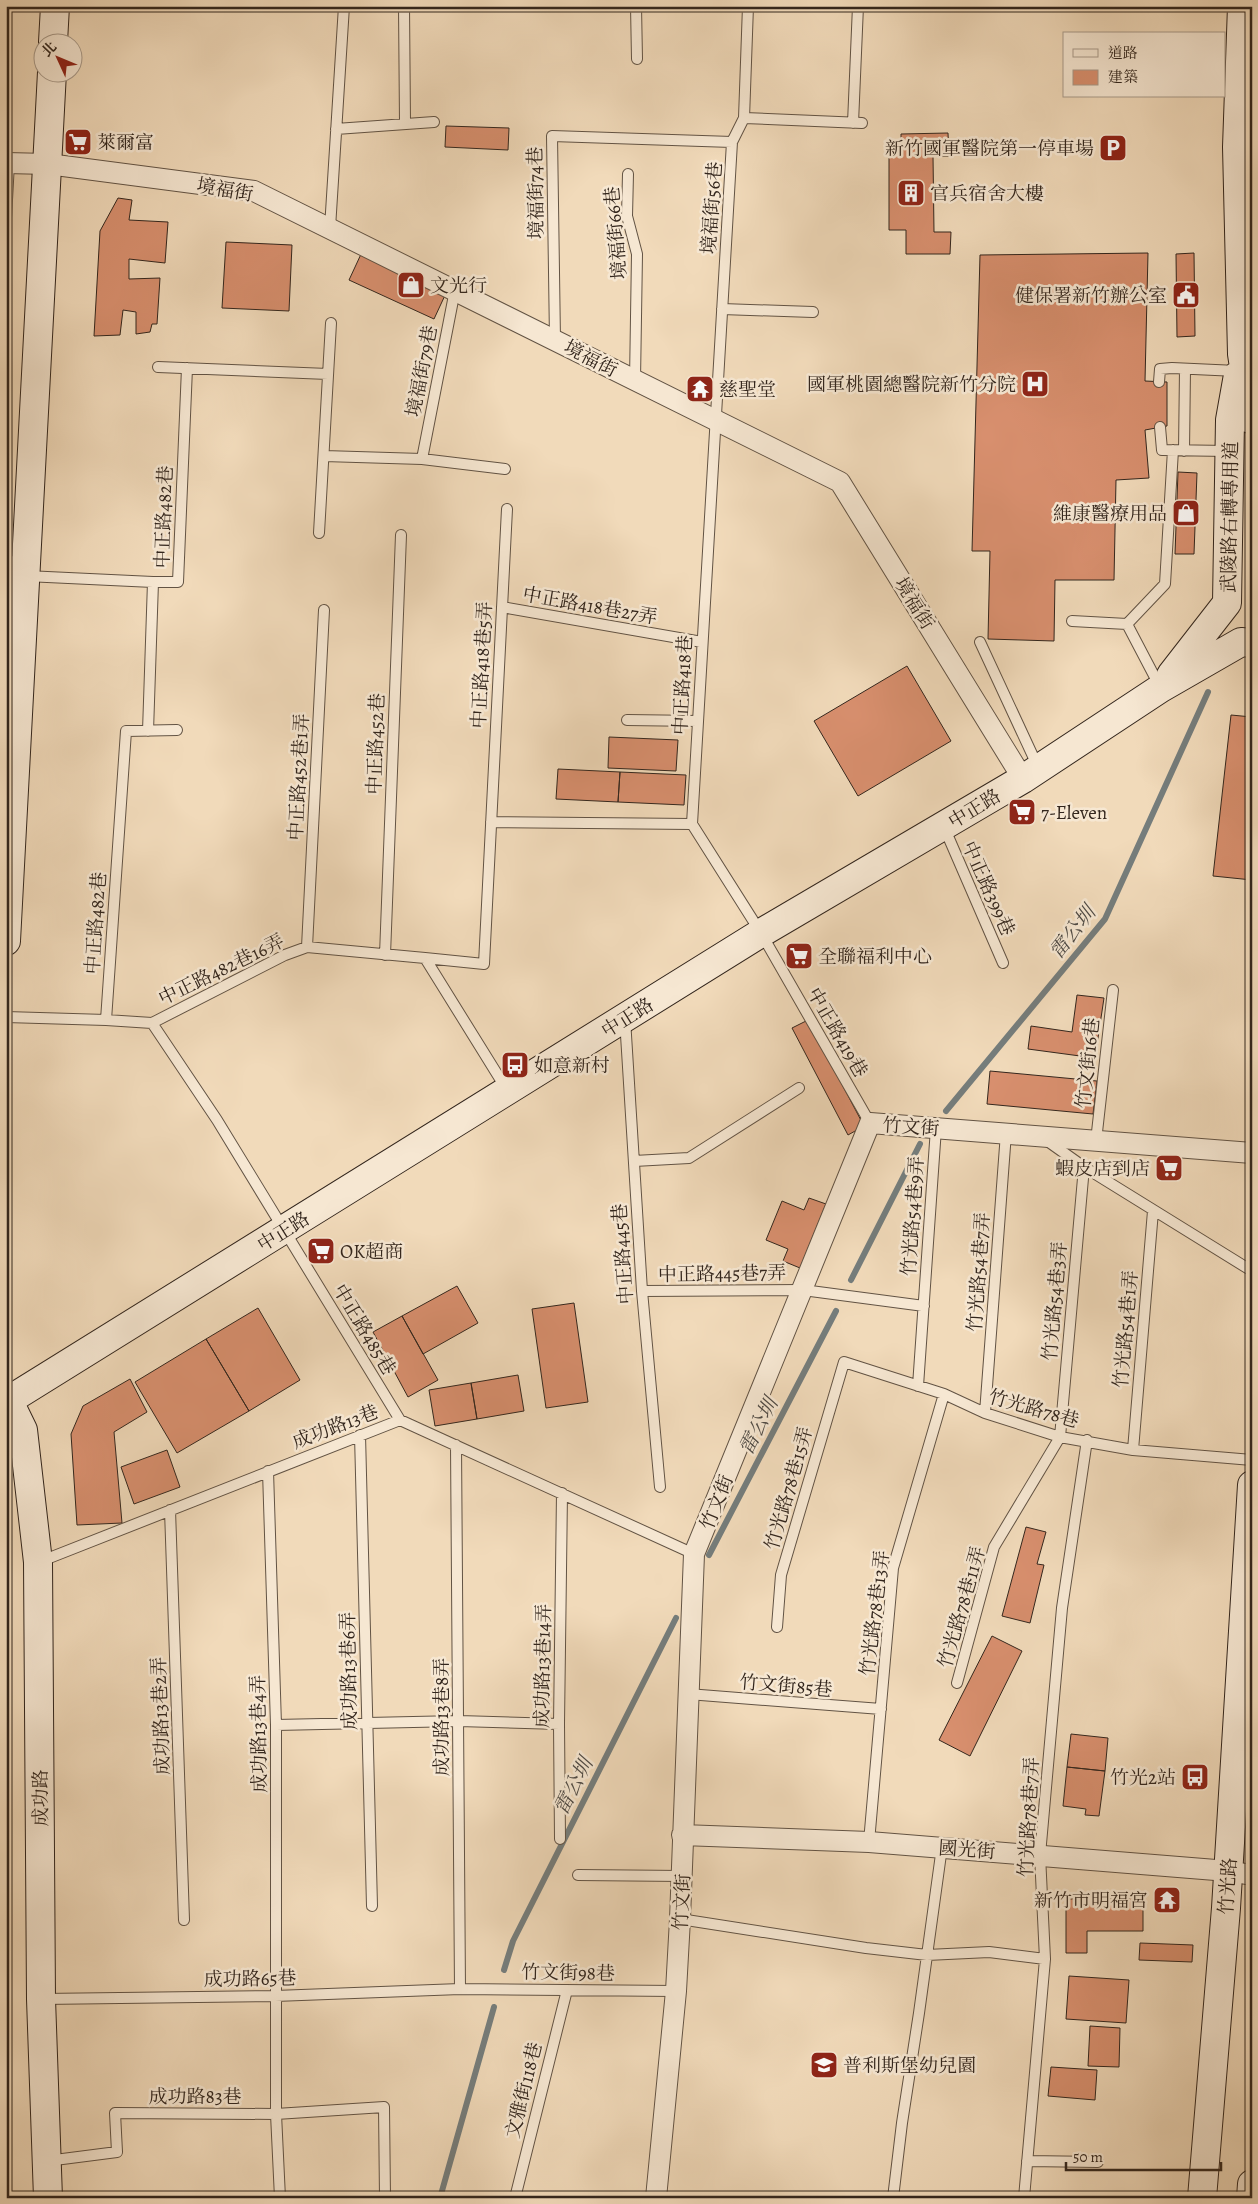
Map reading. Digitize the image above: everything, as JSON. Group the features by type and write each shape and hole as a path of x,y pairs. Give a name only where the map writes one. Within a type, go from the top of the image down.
{"street":[{"path":"54,32 55,6"},
{"path":"1242,6 1237,147 1240,362 1252,420"},
{"path":"6,940 19,566 48,164 52,82"},
{"name":"境福街","path":"8,163 48,164 254,191 840,482 1031,773"},
{"name":"武陵路右轉專用道","path":"1161,688 1228,604 1230,420 1240,362"},
{"name":"中正路","path":"7,1400 761,934 1031,773 1161,688 1241,642 1252,643"},
{"name":"竹文街","path":"656,2198 676,1991 694,1554 870,1123 1252,1153"},
{"name":"成功路","path":"7,1400 23,1430 38,1562 41,1999 48,2198"},
{"name":"竹光路","path":"1202,2198 1240,1873 1252,1485"},
{"name":"國光街","path":"682,1835 869,1842 1240,1873"},
{"path":"1251,2198 1252,2184"}],"lane":[{"path":"330,228 344,6"},
{"path":"404,6 404,123"},
{"path":"636,6 637,58"},
{"path":"748,6 744,118 857,123 858,6"},
{"name":"境福街56巷","path":"715,419 732,142 744,118"},
{"path":"336,129 434,122"},
{"name":"境福街74巷","path":"555,340 552,136 732,142"},
{"path":"6,218 8,163"},
{"name":"境福街66巷","path":"628,174 627,216 637,254 635,380"},
{"name":"境福街79巷","path":"422,460 455,290"},
{"path":"722,309 813,312"},
{"path":"319,533 331,323"},
{"path":"1159,382 1160,369 1185,369 1240,362"},
{"path":"158,367 328,374"},
{"name":"中正路482巷","path":"148,731 153,582 178,582 186,368"},
{"path":"1184,451 1185,369"},
{"name":"中正路418巷","path":"692,824 715,419"},
{"path":"1160,427 1162,450 1229,451"},
{"path":"1072,621 1127,624 1165,584 1174,450"},
{"path":"324,456 422,460 505,468"},
{"name":"中正路418巷5弄","path":"425,958 484,964 507,509"},
{"name":"中正路452巷","path":"385,955 401,535"},
{"path":"19,566 153,582"},
{"name":"中正路418巷27弄","path":"502,607 702,642"},
{"name":"中正路452巷1弄","path":"306,947 324,610"},
{"path":"1127,624 1161,688"},
{"path":"980,642 1031,773"},
{"path":"627,720 698,721"},
{"name":"中正路482巷","path":"106,1020 126,731 177,730"},
{"path":"491,822 692,824 761,934"},
{"name":"中正路399巷","path":"943,826 1004,963"},
{"name":"中正路419巷","path":"761,934 870,1123"},
{"path":"306,947 425,958 508,1091"},
{"name":"中正路482巷16弄","path":"152,1023 306,947"},
{"name":"竹文街16巷","path":"1096,1141 1113,990"},
{"path":"6,1017 152,1023 217,1120 284,1230"},
{"name":"中正路445巷","path":"625,1018 642,1292 660,1487"},
{"path":"634,1161 689,1158 799,1088"},
{"name":"竹光路54巷9弄","path":"918,1386 936,1128"},
{"name":"竹光路54巷7弄","path":"985,1413 1006,1133"},
{"path":"1041,1136 1084,1167 1252,1271"},
{"name":"竹光路54巷3弄","path":"1060,1437 1084,1167"},
{"name":"竹光路54巷1弄","path":"1133,1450 1153,1211"},
{"name":"中正路485巷","path":"284,1230 400,1420"},
{"name":"竹光路54巷9弄","path":"803,1290 924,1306"},
{"name":"中正路445巷7弄","path":"642,1292 803,1290"},
{"name":"竹光路78巷","path":"844,1362 944,1394 985,1413 1060,1437 1087,1440 1133,1450 1252,1460"},
{"name":"竹光路78巷15弄","path":"777,1627 781,1575 844,1362"},
{"name":"竹光路78巷13弄","path":"869,1842 893,1568 944,1394"},
{"name":"成功路13巷","path":"38,1562 400,1420 694,1554"},
{"name":"成功路13巷6弄","path":"360,1435 372,1906"},
{"name":"竹光路78巷11弄","path":"957,1683 994,1547 1060,1437"},
{"name":"竹光路78巷7弄","path":"1024,2198 1045,1959 1040,1855 1062,1608 1087,1440"},
{"name":"成功路13巷8弄","path":"456,1445 460,1988"},
{"name":"成功路13巷4弄","path":"268,1472 276,1724 275,1996 276,2114 280,2198"},
{"name":"成功路13巷14弄","path":"560,1839 559,1724 562,1493"},
{"name":"成功路13巷2弄","path":"170,1510 184,1920"},
{"name":"竹文街85巷","path":"688,1694 881,1709"},
{"path":"276,1724 459,1721 559,1724"},
{"path":"893,2198 902,2122 942,1848"},
{"path":"578,1874 682,1876"},
{"path":"680,1919 866,1948 927,1955 989,1952 1045,1959"},
{"name":"成功路65巷","path":"41,1999 275,1996 460,1988"},
{"name":"竹文街98巷","path":"460,1988 676,1991"},
{"name":"文雅街118巷","path":"515,2198 566,1990"},
{"name":"成功路83巷","path":"46,2161 117,2152 115,2113 276,2114 384,2107 384,2198"},
{"path":"1027,2160 1098,2162"}],"building":[{"path":"446,126 509,128 508,150 445,147"},
{"name":"官兵宿舍大樓","path":"948,133 949,156 933,156 934,232 951,232 950,254 906,254 906,230 889,230 889,151 901,151 901,134"},
{"path":"118,198 132,200 129,220 168,222 165,263 129,259 129,279 160,278 157,324 152,324 150,332 136,334 136,312 123,310 120,335 94,336 100,231"},
{"path":"226,242 292,245 289,311 222,308"},
{"path":"362,252 447,291 434,319 349,280"},
{"path":"1148,253 1145,381 1167,382 1167,426 1145,430 1149,478 1116,480 1114,580 1055,580 1054,641 988,639 990,551 972,551 980,255"},
{"name":"健保署新竹辦公室","path":"1194,253 1195,336 1177,337 1176,254"},
{"name":"維康醫療用品","path":"1178,472 1197,473 1194,554 1175,554"},
{"path":"907,666 951,741 858,796 814,721"},
{"path":"1231,715 1252,717 1252,880 1213,876"},
{"path":"609,737 678,740 676,771 608,768"},
{"path":"558,769 620,772 618,802 556,799"},
{"path":"620,772 686,775 684,805 618,802"},
{"path":"1077,995 1104,998 1095,1058 1028,1049 1031,1026 1072,1032"},
{"path":"808,1020 864,1126 848,1135 792,1028"},
{"path":"990,1071 1097,1081 1093,1114 987,1104"},
{"path":"809,1198 826,1204 800,1268 783,1261 788,1249 766,1240 782,1201 804,1210"},
{"path":"457,1286 478,1323 423,1354 402,1316"},
{"path":"574,1303 588,1402 546,1408 532,1309"},
{"path":"258,1308 300,1380 249,1411 206,1339"},
{"path":"402,1316 438,1380 408,1397 373,1332"},
{"path":"206,1339 249,1411 177,1453 135,1382"},
{"path":"518,1375 524,1411 477,1419 471,1383"},
{"path":"130,1379 147,1412 114,1432 122,1523 77,1525 71,1434 83,1406"},
{"path":"471,1383 477,1419 435,1426 429,1390"},
{"path":"167,1450 180,1487 134,1504 121,1467"},
{"path":"1026,1527 1046,1532 1037,1564 1044,1565 1030,1623 1002,1616"},
{"path":"992,1636 1022,1651 970,1756 939,1740"},
{"path":"1071,1734 1108,1738 1105,1771 1067,1767"},
{"path":"1067,1767 1105,1771 1099,1816 1085,1815 1086,1809 1063,1806"},
{"path":"1143,1898 1143,1931 1087,1931 1087,1953 1066,1953 1066,1899"},
{"path":"1140,1943 1193,1945 1192,1962 1139,1960"},
{"path":"1069,1976 1129,1980 1126,2023 1066,2019"},
{"path":"1090,2026 1120,2028 1119,2067 1088,2066"},
{"path":"1051,2067 1097,2070 1095,2100 1048,2096"}],"waterway":[{"name":"雷公圳","path":"946,1111 1105,919 1208,692"},
{"name":"雷公圳","path":"851,1280 920,1144"},
{"name":"雷公圳","path":"709,1555 836,1311"},
{"name":"雷公圳","path":"504,1970 513,1941 676,1618"},
{"name":"雷公圳","path":"440,2198 494,2007"}],"place":[{"name":"萊爾富","path":"78,142"},
{"name":"新竹國軍醫院第一停車場","path":"1113,148"},
{"name":"官兵宿舍大樓","path":"911,193"},
{"name":"文光行","path":"411,285"},
{"name":"健保署新竹辦公室","path":"1186,295"},
{"name":"國軍桃園總醫院新竹分院","path":"1035,384"},
{"name":"慈聖堂","path":"700,389"},
{"name":"維康醫療用品","path":"1186,513"},
{"name":"7-Eleven","path":"1022,812"},
{"name":"全聯福利中心","path":"799,956"},
{"name":"如意新村","path":"515,1065"},
{"name":"蝦皮店到店","path":"1169,1168"},
{"name":"OK超商","path":"321,1251"},
{"name":"竹光2站","path":"1195,1777"},
{"name":"新竹市明福宮","path":"1167,1900"},
{"name":"普利斯堡幼兒園","path":"824,2065"}]}
